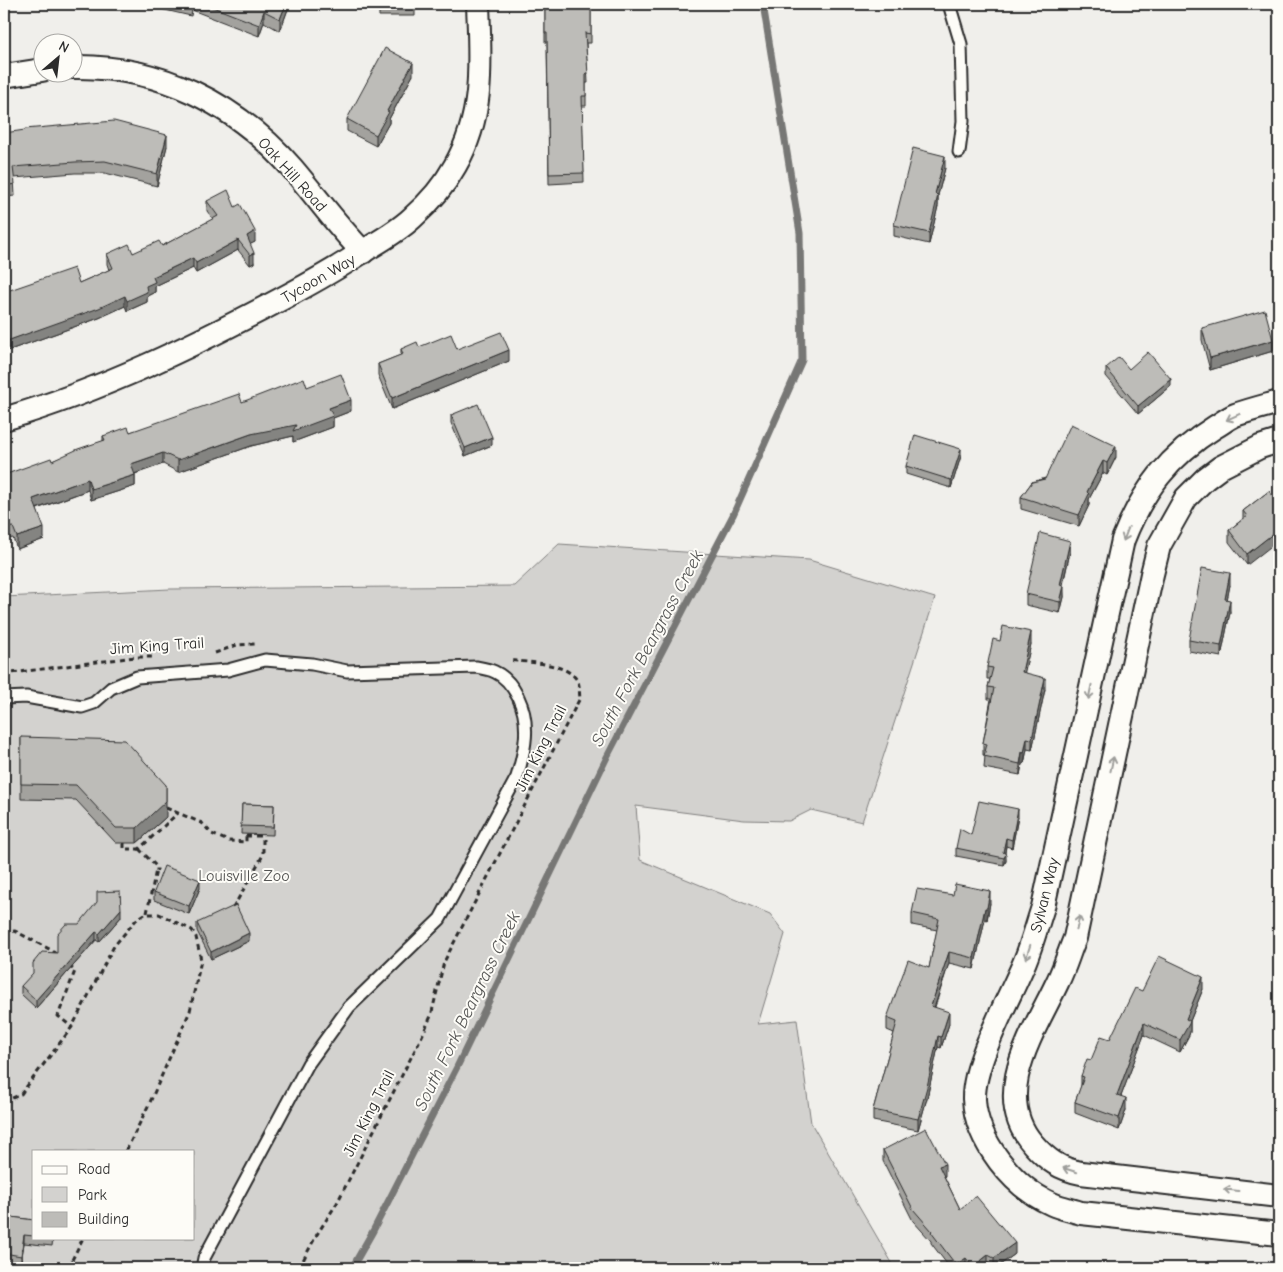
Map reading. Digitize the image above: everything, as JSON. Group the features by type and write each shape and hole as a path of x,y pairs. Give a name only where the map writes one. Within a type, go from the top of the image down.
{"street":[{"name":"Tycoon Way","path":"4,419 108,382 184,349 237,323 328,274 391,235 428,203 456,165 474,117 479,92 478,4"},
{"name":"Oak Hill Road","path":"82,66 122,69 152,76 182,86 230,112 266,141 292,168 347,236 363,252"},
{"path":"4,76 32,72"},
{"name":"Sylvan Way","path":"1279,402 1234,416 1194,440 1161,473 1133,514 1123,540 1043,907 1026,960 983,1058 977,1077 974,1099 979,1124 1000,1163 1036,1195 1052,1204 1081,1213 1279,1234"},
{"path":"1279,441 1260,447 1221,467 1205,479 1186,498 1159,546 1075,938 1059,980 1030,1038 1018,1068 1014,1101 1018,1121 1027,1137 1050,1161 1065,1170 1279,1196"},
{"path":"997,1024 1030,1038"}],"lane":[{"path":"948,4 961,44 962,122 959,152"},
{"path":"4,698 26,697 82,707 94,703 111,688 137,677 228,670 265,660 312,664 347,671 476,667 495,672 512,685 524,709 526,731 524,754 517,777 440,919 349,1007 308,1064 204,1258 202,1268"}],"path":[{"name":"Jim King Trail","path":"209,655 237,645 263,643"},
{"name":"Jim King Trail","path":"4,674 135,657 163,657"},
{"name":"Jim King Trail","path":"299,1268 337,1203 422,1036 431,1016 444,962 580,698 578,682 567,669 549,665 500,660"},
{"path":"166,808 202,823 212,834 228,841 246,842 246,835 263,835 263,855 233,909"},
{"path":"124,843 124,849 140,849 178,813"},
{"path":"140,849 157,867 153,896 147,913"},
{"path":"4,1102 21,1094 72,1027 114,946 136,920 147,913 158,914 192,930 196,937 201,960 190,1011 152,1100 127,1150"},
{"path":"192,930 200,926"},
{"path":"4,932 15,931 51,950 75,971 58,1016 72,1027"},
{"path":"68,1268 82,1240"}],"green space":[{"name":"Louisville Zoo","path":"559,544 809,560 935,598 862,822 811,810 789,821 744,820 636,806 640,860 770,914 785,934 758,1024 797,1020 811,1123 895,1268 4,1268 4,597 170,589 514,586"}],"building":[{"path":"205,4 286,4 280,19 264,11 259,25"},
{"path":"415,4 415,5 379,5"},
{"path":"554,4 591,4 591,34 585,33 588,74 586,73 586,96 582,96 584,173 549,174 545,8 553,8"},
{"path":"385,48 413,63 376,135 347,119"},
{"path":"114,121 167,135 157,174 105,161 75,162 13,167 15,184 4,186 4,133 25,129"},
{"path":"913,148 945,156 935,194 938,195 929,233 894,225"},
{"path":"228,190 235,207 240,204 255,231 247,236 254,253 250,255 238,240 196,263 193,258 153,277 155,282 146,286 147,292 127,301 125,296 99,308 4,342 4,275 7,291 74,268 79,283 113,268 107,254 129,244 133,253 159,241 162,246 218,216 207,201"},
{"path":"1265,310 1273,340 1210,358 1202,328"},
{"path":"501,332 509,350 392,398 378,364 403,354 401,349 417,342 419,347 451,334 457,349"},
{"path":"1148,352 1171,379 1138,406 1106,368 1119,357 1129,369"},
{"path":"341,374 351,400 329,408 333,416 293,431 296,425 251,434 178,460 163,453 131,464 135,475 91,489 88,479 33,499 44,528 17,537 13,527 4,528 4,510 7,509 4,501 4,475 51,458 52,461 78,449 105,440 103,436 128,427 130,432 239,394 242,402 304,378 307,387"},
{"path":"478,404 492,437 465,448 451,415"},
{"path":"1071,424 1116,446 1107,463 1103,461 1087,492 1089,494 1079,515 1021,497 1032,482 1045,479"},
{"path":"915,435 961,449 951,480 906,466"},
{"path":"1269,491 1274,497 1279,493 1279,529 1247,554 1229,530 1247,516 1243,511"},
{"path":"1040,533 1070,541 1060,585 1064,586 1060,602 1026,594"},
{"path":"1202,568 1230,573 1225,599 1230,600 1221,646 1189,640"},
{"path":"1003,626 1031,632 1022,672 1045,678 1032,739 1027,738 1020,764 984,756 987,744 983,743 994,688 988,687 993,668 987,667 993,639 1000,641"},
{"path":"21,737 125,740 166,785 166,801 137,828 116,828 76,785 21,784"},
{"path":"979,801 1018,809 1012,840 1006,838 1003,852 1006,854 1004,858 956,848 960,829 971,835"},
{"path":"242,804 274,805 273,827 241,826"},
{"path":"164,866 200,880 189,906 154,892"},
{"path":"955,884 990,891 974,958 949,952 931,1006 949,1012 941,1037 938,1036 918,1119 873,1110 897,1022 887,1018 908,960 929,968 939,919 912,913 917,889 953,895"},
{"path":"120,891 121,909 99,934 96,932 36,1000 21,986 33,973 33,963 42,952 57,953 57,934 66,924 79,924 97,902 97,892"},
{"path":"236,905 249,933 211,952 197,923"},
{"path":"1159,956 1203,977 1186,1019 1190,1021 1189,1024 1180,1040 1144,1023 1117,1095 1126,1098 1119,1118 1075,1102 1084,1077 1081,1076 1087,1059 1091,1060 1101,1036 1110,1039 1135,988 1142,991"},
{"path":"926,1128 945,1164 939,1166 960,1209 976,1196 1015,1243 994,1258 988,1255 973,1267 966,1258 956,1265 932,1231 913,1209 883,1150"},
{"path":"4,1216 32,1220 32,1236 24,1235 21,1256 4,1253"}],"waterway":[{"name":"South Fork Beargrass Creek","path":"352,1268 457,1067 607,757 733,515 802,360 800,233 763,4"}]}
